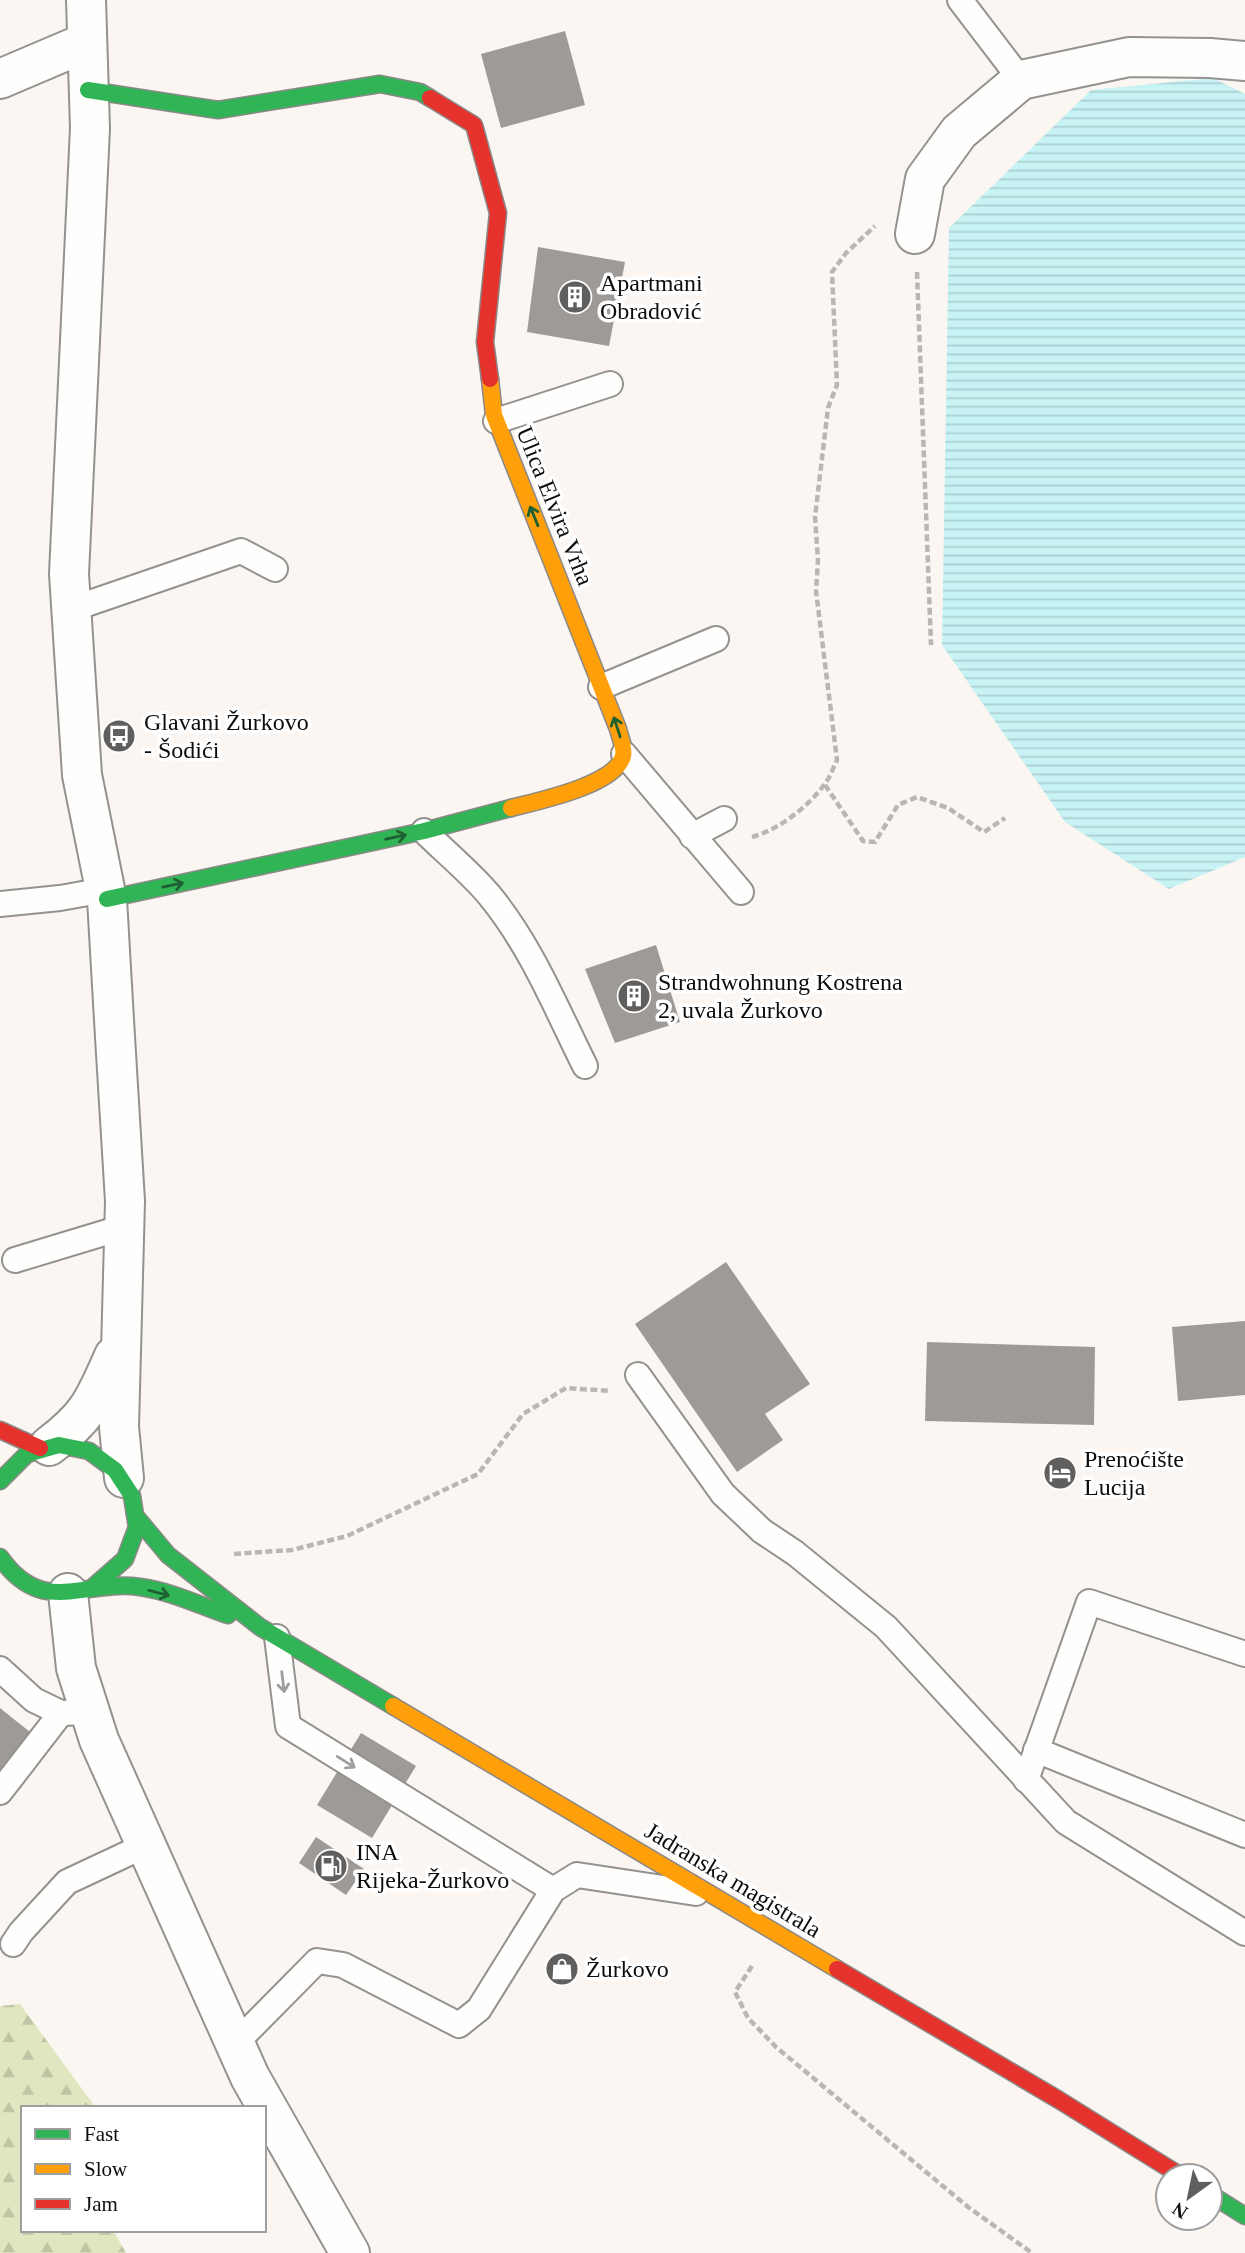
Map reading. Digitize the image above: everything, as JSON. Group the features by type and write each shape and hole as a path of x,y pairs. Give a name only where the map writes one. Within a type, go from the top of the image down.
{"main road":[{"name":"Ulica Elvira Vrha","path":"88,90 218,110 380,84 421,92 474,125 498,213 485,342 496,421 618,729 624,754"},
{"path":"106,894 424,831 576,791 617,769 624,754"},
{"name":"Jadranska magistrala","path":"0,1430 45,1447 70,1446 91,1451 110,1461 124,1478 134,1497 137,1518 134,1540 125,1560 110,1576 80,1590"},
{"path":"0,1480 7,1469 22,1457 45,1447"},
{"name":"Jadranska magistrala","path":"137,1518 168,1555 269,1632 1059,2100 1159,2162"},
{"name":"Jadranska magistrala","path":"0,1557 7,1568 24,1583 45,1591 130,1586 178,1597 269,1632"},
{"path":"1224,2203 1245,2216"}],"street":[{"path":"86,0 90,128 69,575 82,775 106,894 124,1187 119,1427 124,1478"},
{"path":"0,79 87,42"},
{"path":"915,234 925,179 959,132 1021,80 1129,57 1245,61"},
{"path":"45,1447 74,1427 94,1402 121,1338"},
{"path":"80,1590 76,1712 99,1740 250,2077 350,2253"}],"lane":[{"path":"960,0 1021,80"},
{"path":"496,421 610,384"},
{"path":"72,609 242,551 275,569"},
{"path":"601,687 716,639"},
{"path":"624,754 741,892"},
{"path":"698,843 724,819"},
{"path":"424,831 489,894 507,920 531,958 585,1066"},
{"path":"0,904 106,894"},
{"path":"15,1260 124,1227"},
{"path":"638,1375 723,1494 762,1531 795,1553 886,1627 1066,1822 1243,1924"},
{"path":"1026,1780 1088,1602 1245,1654"},
{"path":"269,1632 288,1726 553,1890"},
{"path":"0,1670 34,1700 76,1712 0,1791"},
{"path":"1036,1750 1245,1835"},
{"path":"13,1944 67,1882 146,1845"},
{"path":"235,2044 317,1961 343,1965 459,2025 480,2009 553,1890 577,1875 714,1895"}],"path":[{"path":"698,843 767,833 800,809 825,785 837,760 816,591 816,517 828,408 837,385 832,272 846,253 876,225"},
{"path":"915,234 931,645"},
{"path":"825,785 863,841 875,842 898,805 917,797 948,808 984,832 1005,818"},
{"path":"234,1554 292,1549 347,1536 478,1474 523,1414 566,1388 616,1391 638,1375"},
{"path":"757,1960 735,1992 748,2018 776,2048 968,2207 1032,2253"}],"green space":[{"path":"20,2004 95,2106 21,2106 21,2232 114,2232 126,2253 0,2253 0,2006"}],"water":[{"path":"1213,78 1245,94 1245,857 1169,889 1065,822 942,645 949,228 1091,90"}],"building":[{"path":"565,31 585,105 501,128 481,54"},
{"name":"Apartmani Obradović","path":"538,247 625,262 609,346 527,332"},
{"name":"Strandwohnung Kostrena 2, uvala Žurkovo","path":"656,945 680,1022 615,1043 585,969"},
{"path":"726,1262 810,1384 765,1414 783,1440 737,1472 635,1324"},
{"path":"1245,1321 1245,1395 1178,1401 1172,1327"},
{"path":"927,1342 1095,1347 1094,1425 925,1421"},
{"path":"0,1708 30,1732 0,1770"},
{"path":"361,1733 416,1766 372,1838 317,1805"},
{"name":"INA Rijeka-Žurkovo","path":"316,1837 364,1869 346,1895 299,1863"}],"traffic: fast":[{"path":"88,90 218,110 380,84 420,92 430,98"},
{"path":"107,899 424,831 511,808"},
{"path":"0,1481 27,1454 59,1445 89,1451 115,1470 132,1496 137,1527 125,1559 92,1588"},
{"path":"137,1518 168,1555 260,1627 393,1706"},
{"path":"0,1557 16,1575 32,1586 48,1591 140,1587 173,1595 228,1615"},
{"path":"1224,2203 1245,2216"}],"traffic: slow":[{"path":"490,379 494,415 618,729 623,750 623,756 617,766 592,783 511,808"},
{"path":"393,1706 837,1969"}],"traffic: jam":[{"path":"430,98 474,125 498,213 485,342 490,379"},
{"path":"0,1430 40,1448"},
{"path":"837,1969 1159,2162"}],"place":[{"name":"Apartmani Obradović","path":"575,297"},
{"name":"Glavani Žurkovo - Šodići","path":"119,736"},
{"name":"Strandwohnung Kostrena 2, uvala Žurkovo","path":"634,996"},
{"name":"Prenoćište Lucija","path":"1060,1473"},
{"name":"INA Rijeka-Žurkovo","path":"331,1866"},
{"name":"Žurkovo","path":"562,1969"}]}
